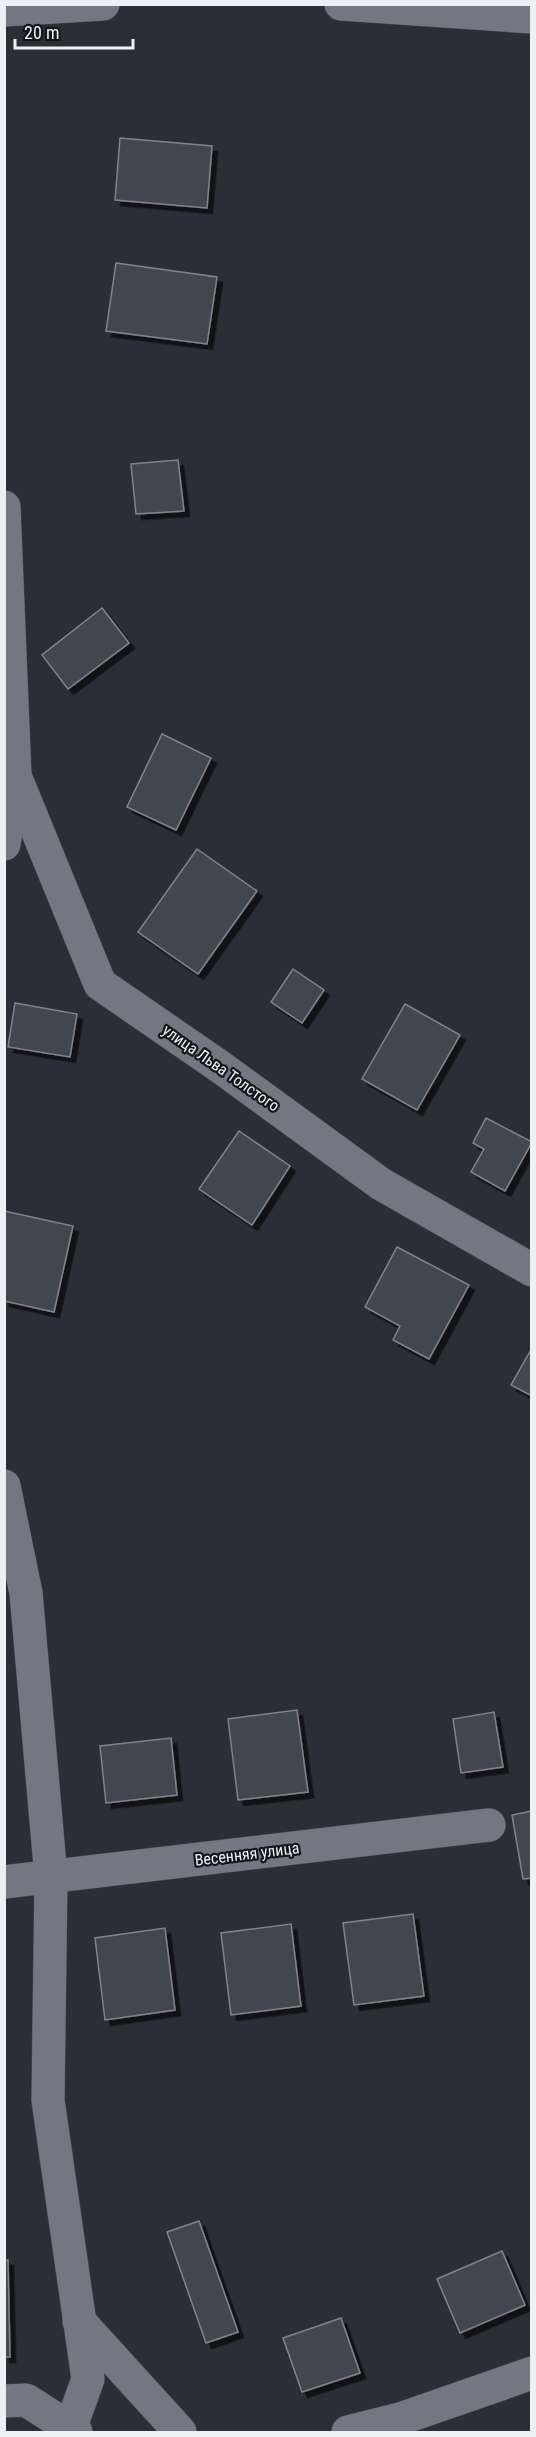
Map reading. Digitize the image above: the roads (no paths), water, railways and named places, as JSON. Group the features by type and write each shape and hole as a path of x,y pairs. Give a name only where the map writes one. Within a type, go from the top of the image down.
{"street":[{"path":"4,10 103,4"},
{"path":"341,4 531,17"},
{"name":"улица Льва Толстого","path":"4,507 15,776 4,844"},
{"name":"улица Льва Толстого","path":"15,776 100,984 219,1066 381,1184 531,1270"},
{"path":"4,1486 26,1593 51,1878 48,2100 88,2379 73,2431 26,2400 4,2401"},
{"name":"Весенняя улица","path":"4,1882 489,1825"},
{"path":"79,2321 180,2433"},
{"path":"348,2433 400,2419 432,2421 531,2373"}]}
